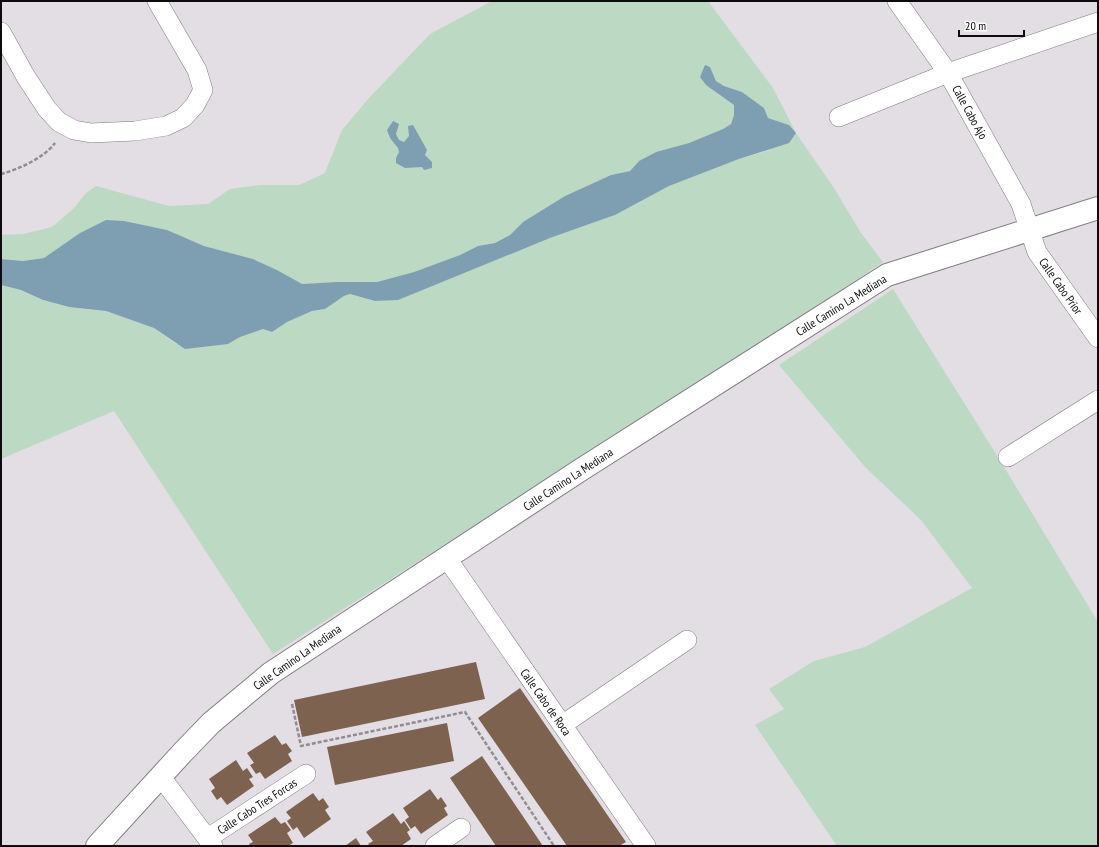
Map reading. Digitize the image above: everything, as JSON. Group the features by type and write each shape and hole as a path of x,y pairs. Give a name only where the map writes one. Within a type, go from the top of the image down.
{"street":[{"path":"1,32 26,77 47,109 59,122 66,126 74,130 91,133 135,131 166,126 182,118 195,105 203,90 197,70 157,1"},
{"name":"Calle Cabo Ajo","path":"897,1 948,73 1021,204 1029,230"},
{"path":"839,117 948,73 1098,22"},
{"name":"Calle Camino La Mediana","path":"98,846 211,723 272,673 586,466 887,275 1098,208"},
{"name":"Calle Cabo Prior","path":"1029,230 1037,252 1098,338"},
{"path":"1008,457 1098,400"},
{"name":"Calle Cabo de Roca","path":"446,557 646,846"},
{"path":"562,725 687,640"},
{"name":"Calle Cabo Tres Forcas","path":"161,776 210,842 306,774"},
{"path":"435,846 461,828"}],"path":[{"path":"1,174 17,170 51,149 66,126"},
{"path":"292,704 301,746 465,712 554,846"}],"green space":[{"path":"492,1 708,1 773,88 796,133 834,188 861,233 883,262 823,303 273,654 114,411 1,459 1,285 21,290 43,300 68,307 106,311 154,328 176,344 228,344 240,337 263,329 272,332 287,322 312,311 325,309 344,296 350,294 375,301 398,299 550,238 615,215 669,186 739,159 770,150 789,125 768,118 764,108 742,92 724,86 716,81 710,68 705,65 723,96 734,105 734,115 731,124 723,129 689,143 656,152 639,161 630,171 611,175 565,196 523,222 510,235 495,243 478,246 460,255 414,272 377,282 301,284 277,270 253,259 204,246 167,230 147,226 58,249 44,258 23,261 1,259 1,235 23,234 52,227 74,208 86,193 96,186 169,206 208,204 230,189 260,185 299,185 325,173 342,130 369,98 430,34"},
{"path":"893,289 1001,462 1098,622 1098,846 837,846 755,725 784,709 769,689 814,661 865,647 972,588 921,520 866,468 779,365"}],"water":[{"path":"705,65 710,67 716,81 724,86 742,92 764,108 768,118 789,125 796,133 789,143 739,159 669,186 615,215 550,238 398,300 375,301 350,294 344,296 325,309 312,311 287,322 272,332 263,329 240,337 228,344 185,349 154,328 106,311 69,307 43,300 21,290 1,285 1,259 23,261 44,258 80,233 106,220 124,221 167,230 204,246 253,259 302,284 377,282 414,272 460,255 478,246 495,243 510,235 523,222 565,196 611,175 630,171 639,161 656,152 689,143 723,129 731,124 734,115 734,105 706,85 700,77"},
{"path":"393,121 399,124 396,134 399,140 404,142 409,136 408,126 413,125 427,150 425,155 432,162 432,168 424,170 422,167 405,168 396,163 396,158 399,152 398,148 390,138 387,130"}],"building":[{"path":"476,662 485,699 302,737 294,700"},
{"path":"520,688 626,842 619,846 567,846 478,718"},
{"path":"447,723 454,761 335,785 327,747"},
{"path":"275,735 282,745 286,743 292,751 288,754 292,761 265,779 260,772 256,774 250,765 254,763 247,753"},
{"path":"482,756 543,846 496,846 450,778"},
{"path":"236,760 243,771 247,768 253,777 249,779 254,786 227,805 221,797 217,800 211,791 215,788 209,779"},
{"path":"430,789 438,800 441,797 447,806 444,808 448,815 421,834 415,826 411,829 405,820 409,817 403,808"},
{"path":"313,793 319,801 323,798 329,807 325,810 331,819 304,838 297,827 293,830 287,821 291,818 286,812"},
{"path":"393,813 401,824 404,821 410,830 407,832 411,839 401,846 370,846 368,844 373,841 366,832"},
{"path":"275,817 281,824 285,822 291,830 287,833 293,843 288,846 250,846 249,844 253,842 248,835"},
{"path":"356,838 361,846 345,846"}]}
